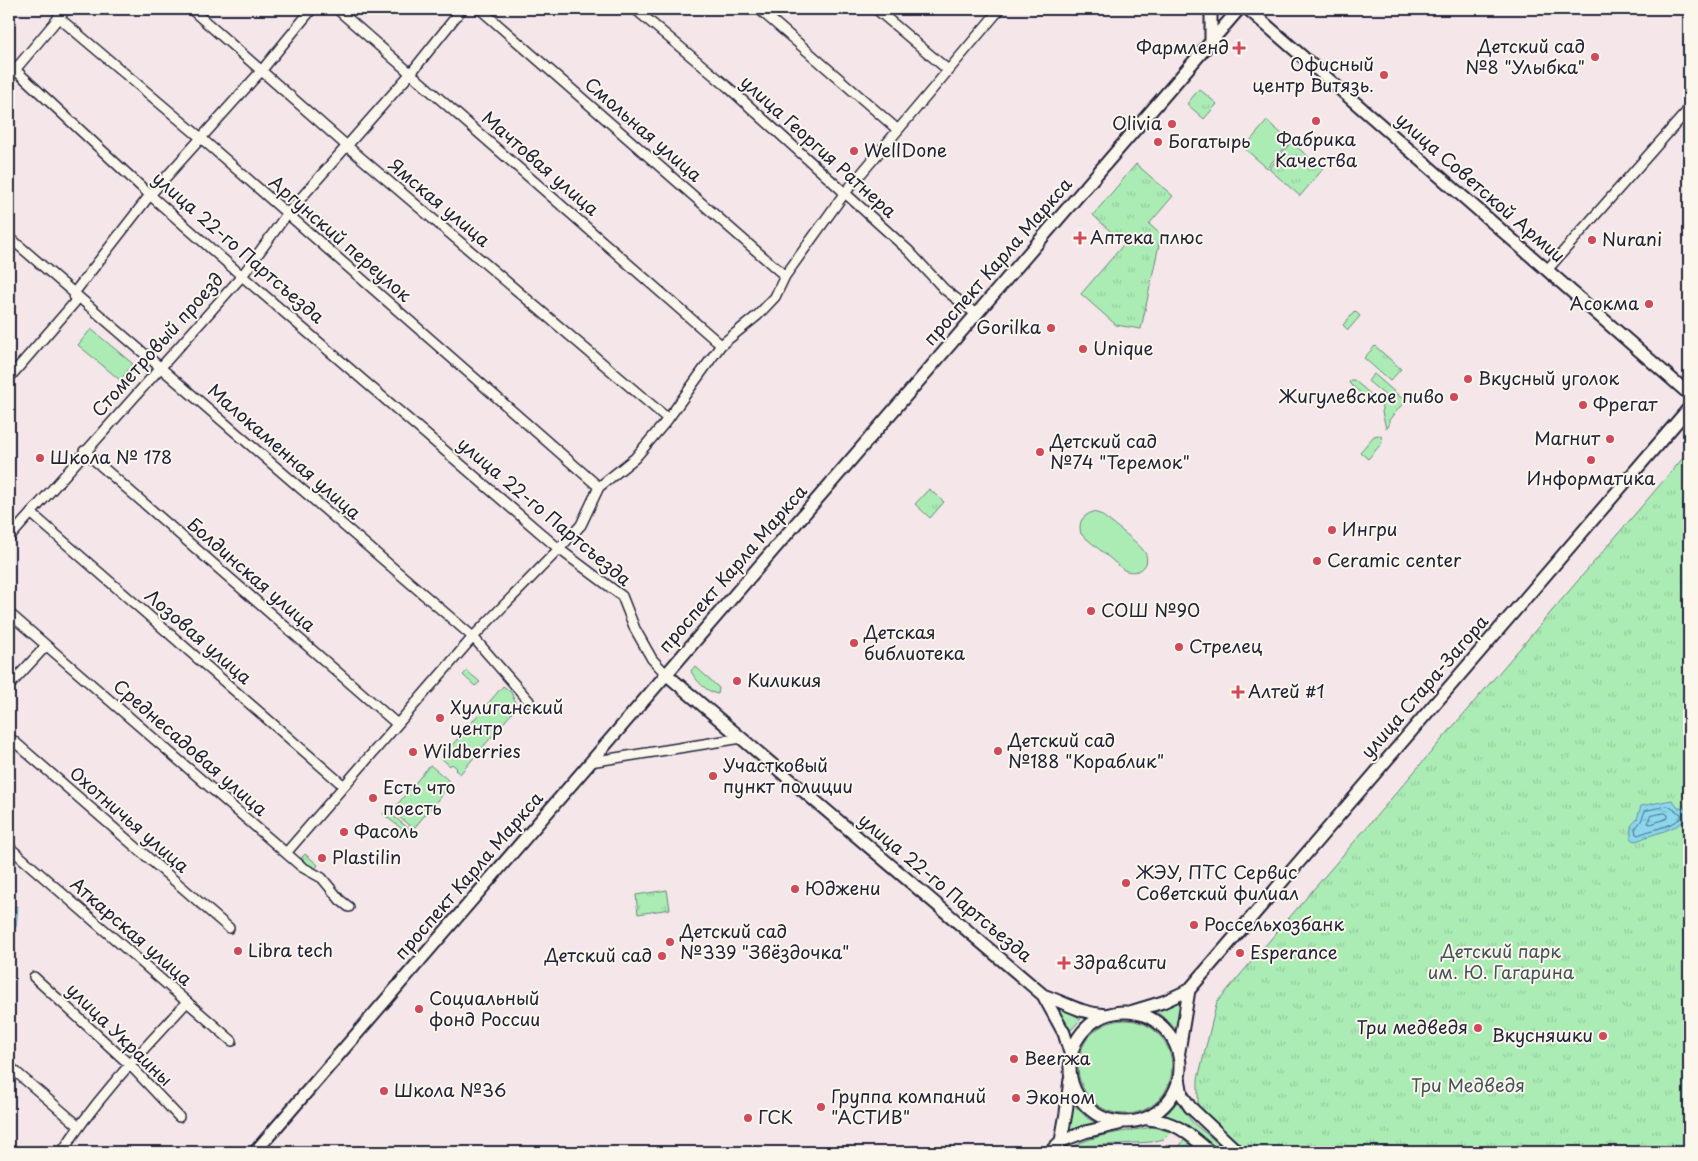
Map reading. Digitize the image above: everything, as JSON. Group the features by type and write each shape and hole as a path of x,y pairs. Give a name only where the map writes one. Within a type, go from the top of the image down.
{"street":[{"path":"9,77 12,67 66,9"},
{"name":"Ямская улица","path":"191,9 347,146 668,419"},
{"path":"9,378 75,302 74,293 150,195 262,70 312,9"},
{"name":"Мачтовая улица","path":"337,9 721,345"},
{"name":"Стометровый проезд","path":"9,538 84,451 242,276 287,214 411,73 462,9"},
{"name":"Смольная улица","path":"480,9 785,276"},
{"name":"улица Георгия Ратнера","path":"635,9 729,88 909,251 944,289 976,314"},
{"path":"759,9 898,130"},
{"path":"876,9 948,70"},
{"path":"286,853 473,637 559,550 581,525 599,487 635,458 668,419 721,345 758,315 775,297 785,276 844,194 999,9"},
{"path":"1209,9 1212,27 1210,42"},
{"name":"проспект Карла Маркса","path":"255,1152 1239,9"},
{"name":"улица Советской Армии","path":"1248,9 1689,394"},
{"name":"Аргунский переулок","path":"58,17 201,138 599,487"},
{"name":"улица 22-го Партсъезда","path":"12,67 150,195 242,276 559,550 622,596 635,628 652,659 666,674 1043,995 1081,1011 1108,1015"},
{"path":"1547,270 1689,109"},
{"name":"Малокаменная улица","path":"9,237 473,637 529,701"},
{"name":"улица Стара-Загора","path":"1130,1012 1163,1002 1189,990 1689,408"},
{"name":"Болдинская улица","path":"84,451 397,724"},
{"name":"Лозовая улица","path":"30,513 344,786"},
{"name":"Среднесадовая улица","path":"9,613 302,867 322,878 340,900 349,907"},
{"path":"9,686 46,646"},
{"name":"Охотничья улица","path":"9,737 229,928"},
{"path":"590,762 742,738"},
{"name":"Аткарская улица","path":"9,847 232,1041"},
{"name":"улица Украины","path":"34,977 130,1065 180,1117"},
{"path":"1189,990 1179,1051 1179,1078 1182,1095 1190,1107 1238,1152"},
{"name":"улица 22-го Партсъезда","path":"1043,995 1064,1033 1070,1056"},
{"path":"62,1152 78,1126 187,1002"},
{"path":"1060,1141 1066,1113 1070,1056 1078,1038 1093,1022 1108,1015 1130,1012 1151,1018 1165,1029 1179,1051"},
{"path":"9,1066 78,1126"},
{"path":"1070,1074 1076,1093 1088,1108 1102,1118 1119,1124"},
{"path":"1148,1118 1161,1110 1172,1096 1179,1078"},
{"path":"1050,1152 1060,1141 1085,1132 1148,1118 1163,1120 1175,1125 1210,1152"}],"green space":[{"path":"1199,89 1217,104 1204,119 1187,104"},
{"path":"1267,121 1290,141 1267,168 1244,148"},
{"path":"1291,142 1323,169 1300,196 1269,169"},
{"path":"1136,164 1173,196 1149,224 1161,235 1141,329 1116,325 1081,294 1124,244 1093,215"},
{"path":"1355,311 1360,316 1348,330 1343,325"},
{"path":"91,329 133,364 120,380 78,345"},
{"path":"1375,346 1401,369 1390,381 1364,358"},
{"path":"1374,374 1405,401 1389,420 1389,426 1386,428 1381,407 1387,397 1368,381"},
{"path":"1351,380 1354,380 1374,397 1375,401 1370,401 1350,384"},
{"path":"1374,436 1381,436 1382,443 1368,459 1360,452"},
{"name":"Детский парк им. Ю. Гагарина","path":"1689,451 1689,1152 1249,1152 1219,1127 1198,1105 1198,1079 1217,1002"},
{"path":"929,489 944,502 930,518 915,504"},
{"path":"1093,512 1100,514 1144,551 1147,560 1141,570 1133,572 1124,570 1081,534 1080,526 1082,520 1086,515"},
{"path":"695,666 719,688 718,694 702,686 691,671"},
{"path":"467,671 480,682 475,686 463,675"},
{"path":"503,686 511,692 517,707 460,774 455,770 457,768 452,764 450,766 441,758"},
{"path":"430,765 448,780 450,785 415,827 411,827 392,811"},
{"path":"386,810 408,828 417,831 408,834 383,814"},
{"path":"305,854 318,865 314,870 301,858"},
{"path":"667,890 670,909 638,914 636,895"},
{"path":"1183,996 1177,1029 1155,1010"},
{"path":"1056,1004 1081,1019 1071,1030 1054,1007"},
{"path":"1125,1020 1143,1024 1158,1034 1168,1049 1172,1067 1168,1085 1158,1100 1143,1110 1125,1114 1107,1110 1092,1100 1082,1085 1078,1067 1082,1049 1092,1034 1107,1024"},
{"path":"1178,1101 1192,1122 1228,1152 1221,1152 1188,1126 1165,1115"},
{"path":"1072,1103 1087,1118 1096,1123 1065,1135"},
{"path":"1153,1127 1171,1132 1164,1139 1151,1142 1073,1147 1101,1136"},
{"path":"1184,1140 1197,1152 1185,1152 1179,1147"}],"water":[{"path":"1672,800 1678,808 1689,809 1689,817 1665,831 1635,841 1631,838 1631,826 1637,819 1641,806"},
{"path":"18,906 16,927 9,927 9,909"}],"place":[{"name":"Фармленд","path":"1239,48"},
{"name":"Детский сад №8 \"Улыбка\"","path":"1595,57"},
{"name":"Офисный центр Витязь.","path":"1384,75"},
{"name":"Фабрика Качества","path":"1316,121"},
{"name":"Olivia","path":"1172,124"},
{"name":"Богатырь","path":"1158,142"},
{"name":"WellDone","path":"854,151"},
{"name":"Аптека плюс","path":"1080,238"},
{"name":"Nurani","path":"1592,240"},
{"name":"Асокма","path":"1649,304"},
{"name":"Gorilka","path":"1051,328"},
{"name":"Unique","path":"1083,349"},
{"name":"Вкусный уголок","path":"1468,379"},
{"name":"Жигулевское пиво","path":"1454,397"},
{"name":"Фрегат","path":"1583,405"},
{"name":"Магнит","path":"1610,439"},
{"name":"Детский сад №74 \"Теремок\"","path":"1040,452"},
{"name":"Школа № 178","path":"40,458"},
{"name":"Информатика","path":"1591,460"},
{"name":"Ингри","path":"1332,530"},
{"name":"Ceramic center","path":"1317,561"},
{"name":"СОШ №90","path":"1091,611"},
{"name":"Детская библиотека","path":"854,643"},
{"name":"Стрелец","path":"1179,647"},
{"name":"Киликия","path":"737,681"},
{"name":"Алтей #1","path":"1238,692"},
{"name":"Хулиганский центр","path":"440,718"},
{"name":"Детский сад №188 \"Кораблик\"","path":"998,751"},
{"name":"Wildberries","path":"413,752"},
{"name":"Участковый пункт полиции","path":"713,776"},
{"name":"Есть что поесть","path":"373,798"},
{"name":"Фасоль","path":"344,832"},
{"name":"Plastilin","path":"322,858"},
{"name":"ЖЭУ, ПТС Сервис Советский филиал","path":"1126,883"},
{"name":"Юджени","path":"795,889"},
{"name":"Россельхозбанк","path":"1194,925"},
{"name":"Детский сад №339 \"Звёздочка\"","path":"670,942"},
{"name":"Libra tech","path":"238,951"},
{"name":"Esperance","path":"1240,953"},
{"name":"Детский сад","path":"662,956"},
{"name":"Здравсити","path":"1064,963"},
{"name":"Социальный фонд России","path":"419,1009"},
{"name":"Три медведя","path":"1478,1028"},
{"name":"Вкусняшки","path":"1603,1036"},
{"name":"Beerжа","path":"1014,1059"},
{"name":"Школа №36","path":"384,1091"},
{"name":"Эконом","path":"1016,1098"},
{"name":"Группа компаний \"АСТИВ\"","path":"821,1107"},
{"name":"ГСК","path":"748,1118"}],"park label":[{"name":"Три Медведя","path":"1468,1086"}]}
